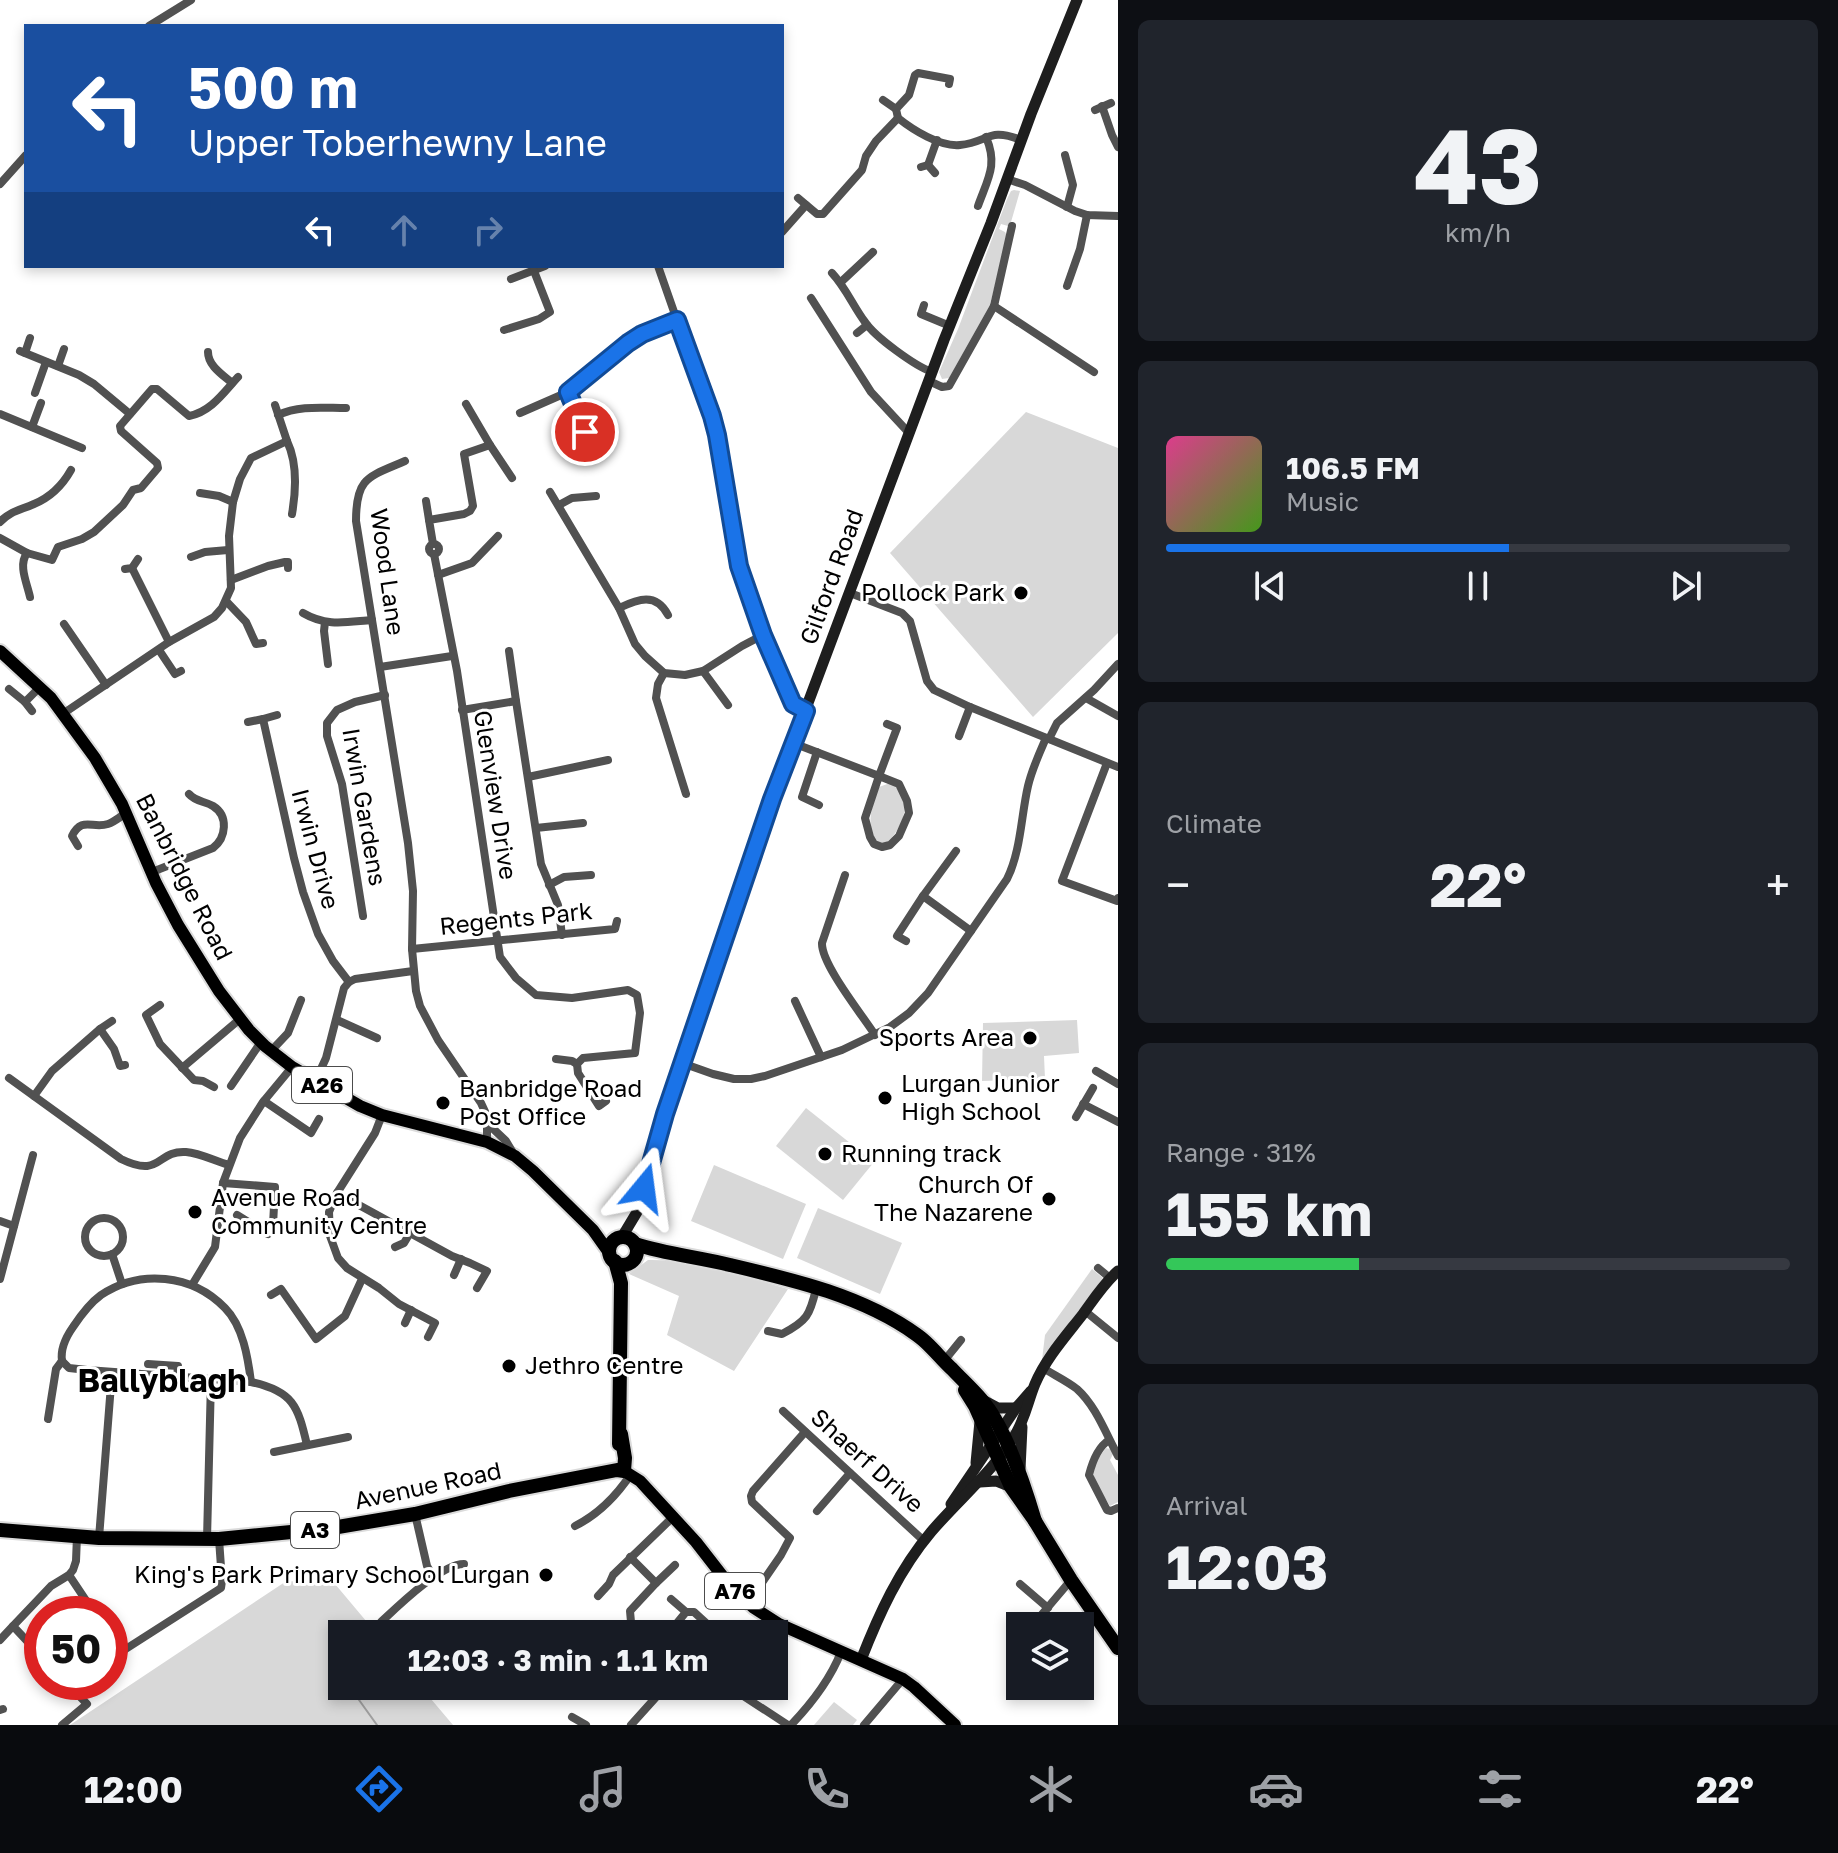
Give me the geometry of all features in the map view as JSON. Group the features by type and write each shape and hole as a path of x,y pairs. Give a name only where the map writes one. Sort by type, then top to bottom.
{"highway":[{"path":"628,1474 621,1437 621,1283 624,1249 657,1251 729,1265 816,1289 849,1299 921,1337 982,1400 1034,1519"},
{"path":"948,1365 1019,1473 1034,1519"},
{"path":"967,1383 1000,1445 1011,1487 1118,1648"},
{"name":"Avenue Road","path":"0,1530 99,1538 213,1539 332,1528 415,1514 509,1491 628,1474"}],"main road":[{"name":"Gilford Road","path":"624,1249 682,1063 793,743 1077,0"},
{"name":"Banbridge Road","path":"0,651 64,713 95,758 126,813 178,925 240,1019 266,1046 315,1082 360,1106 382,1115 487,1142 515,1156 597,1234 624,1249"},
{"path":"935,1527 980,1482 1043,1368 1114,1274"},
{"path":"950,1506 1000,1445 1016,1408 1032,1392"},
{"path":"1019,1473 1023,1422 1032,1392"},
{"path":"982,1400 998,1408 1016,1408"},
{"path":"975,1468 980,1417"},
{"path":"861,1660 895,1584 924,1541 975,1468 1023,1422"},
{"path":"621,1437 635,1465 628,1474"},
{"name":"A76","path":"628,1474 673,1517 748,1603 779,1624 903,1679 954,1724"},
{"path":"980,1482 996,1481 1011,1487"}],"street":[{"path":"152,24 191,0"},
{"path":"798,198 817,214 823,214 862,170 866,156 909,95 915,75 950,79 949,84"},
{"path":"883,100 909,127 953,145 964,145 996,134 1021,140"},
{"path":"1103,106 1118,147"},
{"path":"978,206 993,166 986,137"},
{"path":"935,173 925,166 937,140"},
{"path":"0,184 24,157"},
{"path":"1056,166 1066,158 1073,185 1067,207"},
{"path":"1007,179 1087,215 1118,216"},
{"path":"784,230 806,205"},
{"path":"1081,281 1069,282 1087,215"},
{"path":"832,273 841,282 867,325 942,387 949,386 994,306 1008,228"},
{"path":"841,282 873,252"},
{"path":"511,279 541,268"},
{"path":"659,268 712,416 739,566 763,635 793,704 806,711"},
{"path":"504,330 539,319 550,312 534,271"},
{"path":"811,298 871,392 909,433"},
{"path":"924,305 921,314 950,326"},
{"path":"994,306 1094,372"},
{"path":"520,413 568,392 628,343 677,320"},
{"path":"857,333 867,325"},
{"path":"30,338 22,352 79,375 130,414"},
{"path":"58,366 64,349"},
{"path":"0,538 27,553 55,562 58,547 94,532 158,468 157,463 121,431 120,426 152,389 157,389 189,419 208,408 235,380 213,366 206,356"},
{"path":"35,393 46,362"},
{"path":"568,392 585,432"},
{"path":"32,427 41,403"},
{"path":"472,408 490,445 512,478"},
{"path":"290,509 293,454 276,410 341,410"},
{"path":"0,414 82,448"},
{"path":"64,713 169,642 214,617 231,588 228,550 233,502 240,479 251,458 287,441"},
{"path":"429,520 470,511 473,506 464,454 490,445"},
{"name":"Wood Lane","path":"405,461 372,475 362,483 356,521 408,843 413,891 412,949 416,991 420,1006 438,1040 481,1103 487,1123"},
{"path":"0,522 14,510 49,496 63,484 66,473"},
{"path":"550,492 619,608 635,644 664,673 685,675 703,671 763,635"},
{"path":"200,493 233,502"},
{"path":"559,505 572,498 596,496"},
{"name":"Glenview Drive","path":"426,501 457,671 500,957 516,978 536,995 572,998 628,990 637,995 640,1013 635,1053 583,1058 577,1064"},
{"path":"484,535 491,544"},
{"path":"438,575 472,563 498,536"},
{"path":"191,557 200,550 228,550"},
{"path":"26,593 22,559 27,553"},
{"path":"138,559 128,568 169,642"},
{"path":"231,580 268,566 290,563"},
{"path":"850,593 902,613 910,621 927,681 934,690 1118,767"},
{"path":"619,608 639,600 652,600 659,603 668,615"},
{"path":"226,601 246,622 256,644 263,643"},
{"path":"303,613 325,622 372,620"},
{"path":"325,622 328,667"},
{"path":"64,624 66,636 106,685"},
{"path":"159,650 175,674 181,671"},
{"path":"512,655 541,864 558,905 562,935"},
{"path":"380,667 452,656"},
{"path":"682,1063 734,1079 765,1076 875,1035 890,1027 917,1004 928,993 1010,871 1028,787 1048,738 1057,723 1118,664"},
{"path":"703,671 728,705"},
{"path":"664,673 656,698 686,794"},
{"path":"25,702 40,687"},
{"path":"9,689 32,711"},
{"name":"Irwin Gardens","path":"363,916 342,784 327,736 327,723 337,710 385,695"},
{"path":"1086,698 1118,716"},
{"path":"462,710 516,701"},
{"path":"959,736 970,707"},
{"path":"248,722 277,715"},
{"name":"Irwin Drive","path":"263,719 303,892 318,934 349,982"},
{"path":"793,743 817,752 879,776 899,784 909,813 899,836 890,845 882,847 874,844 865,818 879,776 897,728 887,724"},
{"path":"817,752 799,799 819,805"},
{"path":"528,777 608,760"},
{"path":"1107,763 1062,881 1117,901 1118,898"},
{"path":"152,872 220,843 224,830 218,810 194,800 189,794"},
{"path":"78,846 72,836 81,826 89,823 109,824 126,813"},
{"path":"536,828 583,823"},
{"path":"906,941 897,936 956,851"},
{"path":"549,885 564,877 591,875"},
{"path":"847,881 821,949 875,1035"},
{"path":"923,896 971,931"},
{"name":"Regents Park","path":"412,949 615,929 617,921"},
{"path":"315,1082 326,1058 344,988 349,982 413,971"},
{"path":"231,1086 266,1046 288,1033 301,1000"},
{"path":"795,1001 821,1057"},
{"path":"160,1005 146,1015 160,1044 194,1080 214,1087"},
{"path":"182,1068 240,1019"},
{"path":"337,1020 377,1038"},
{"path":"34,1096 52,1071 112,1021"},
{"path":"100,1029 114,1049 119,1067"},
{"path":"556,1059 577,1064 578,1073 599,1106 606,1101"},
{"path":"192,1285 215,1247 223,1183 240,1138 264,1101 292,1067"},
{"path":"1096,1071 1118,1084"},
{"path":"9,1078 133,1165 148,1168 172,1153 186,1152 229,1165"},
{"path":"1076,1117 1093,1088"},
{"path":"264,1101 311,1133 319,1119"},
{"path":"1083,1104 1118,1122"},
{"path":"382,1115 375,1133 337,1193 329,1212 330,1236 338,1258 347,1268 399,1304 435,1323 428,1337"},
{"path":"487,1123 487,1142"},
{"path":"487,1123 506,1141 515,1156"},
{"path":"0,1279 33,1155"},
{"path":"223,1183 275,1187 273,1225 268,1234 237,1215"},
{"path":"337,1193 452,1256 487,1271 477,1288"},
{"path":"107,1218 122,1229 121,1246 112,1254 99,1256 86,1242 87,1229 96,1220 107,1218"},
{"path":"0,1221 14,1226"},
{"path":"395,1247 404,1243 410,1233"},
{"path":"112,1254 122,1284"},
{"path":"454,1275 461,1259"},
{"path":"1098,1268 1114,1274"},
{"path":"251,1382 247,1354 239,1330 227,1309 192,1285 163,1278 122,1284 100,1296 66,1336 61,1352 62,1361 69,1368 251,1382 268,1386 280,1391 298,1409 307,1445"},
{"path":"271,1295 281,1289 316,1339 345,1316 362,1279"},
{"path":"768,1331 782,1334 804,1322 816,1289"},
{"path":"405,1323 411,1310"},
{"path":"1085,1311 1118,1338"},
{"path":"948,1365 961,1340"},
{"path":"48,1419 56,1369 62,1361"},
{"path":"155,1376 152,1364 178,1366 177,1377"},
{"path":"1043,1368 1074,1386 1084,1396 1118,1456"},
{"path":"99,1538 112,1372"},
{"path":"128,1648 221,1588 213,1539 211,1380"},
{"name":"Shaerf Drive","path":"783,1411 924,1541"},
{"path":"748,1603 790,1538 752,1502 751,1496 805,1432"},
{"path":"286,1461 279,1451 343,1438 340,1450"},
{"path":"1109,1440 1092,1463 1089,1475 1107,1510 1118,1508"},
{"path":"817,1511 850,1473"},
{"path":"575,1526 586,1521 608,1502 628,1474"},
{"path":"415,1514 427,1566 433,1576"},
{"path":"598,1596 630,1557 673,1517"},
{"path":"0,1640 51,1586 69,1575 76,1561 77,1536"},
{"path":"630,1557 656,1583"},
{"path":"383,1620 433,1576 456,1564 464,1564"},
{"path":"631,1620 630,1611 675,1565"},
{"path":"69,1575 83,1596"},
{"path":"1044,1612 1071,1580"},
{"path":"1020,1584 1048,1608"},
{"path":"671,1599 686,1612 694,1612 703,1620"},
{"path":"679,1620 686,1612"},
{"path":"13,1626 24,1638"},
{"path":"750,1700 790,1725 817,1695 833,1672 841,1652"},
{"path":"864,1725 903,1679"},
{"path":"62,1725 87,1704 83,1700"},
{"path":"631,1725 653,1700"},
{"path":"572,1717 586,1725"}],"shaded area":[{"path":"1014,190 1020,191 1011,222 1008,226 1001,224 999,229 1007,236 990,305 949,378 942,379 939,372 1007,199"},
{"name":"Pollock Park","path":"1026,412 1118,448 1118,633 1033,717 890,553"},
{"path":"890,783 902,796 904,813 902,822 885,844 877,842 873,835 871,815 879,787"},
{"name":"Sports Area","path":"1077,1020 1079,1053 1044,1056 1045,1079 982,1081 983,1023"},
{"name":"Running track","path":"806,1108 874,1162 843,1200 776,1146"},
{"path":"714,1165 806,1204 783,1259 691,1221"},
{"path":"818,1208 902,1243 880,1294 797,1258"},
{"path":"648,1260 701,1265 788,1289 734,1371 667,1335 679,1296 629,1274"},
{"path":"1092,1269 1103,1278 1042,1360 1045,1335"},
{"path":"1106,1448 1113,1454 1110,1460 1118,1475 1118,1502 1110,1506 1094,1478 1095,1465"},
{"path":"330,1578 365,1620 328,1620 328,1700 432,1700 453,1725 70,1725 108,1700 128,1700 128,1686 285,1582"},
{"path":"834,1702 857,1720 853,1725 814,1725"}],"waterway":[{"path":"359,1700 377,1725"}],"place":[{"name":"Pollock Park","path":"1021,593"},
{"name":"Sports Area","path":"1030,1038"},
{"name":"Lurgan Junior High School","path":"885,1098"},
{"name":"Banbridge Road Post Office","path":"443,1103"},
{"name":"Running track","path":"825,1154"},
{"name":"Church Of The Nazarene","path":"1049,1199"},
{"name":"Avenue Road Community Centre","path":"195,1212"},
{"name":"Jethro Centre","path":"509,1366"},
{"name":"King's Park Primary School Lurgan","path":"546,1575"}],"district":[{"name":"Ballyblagh","path":"162,1381"}],"route":[{"path":"585,432 568,392 628,343 677,320 717,435 739,566 763,635 793,704 806,711 772,799 665,1114 644,1188"}]}
